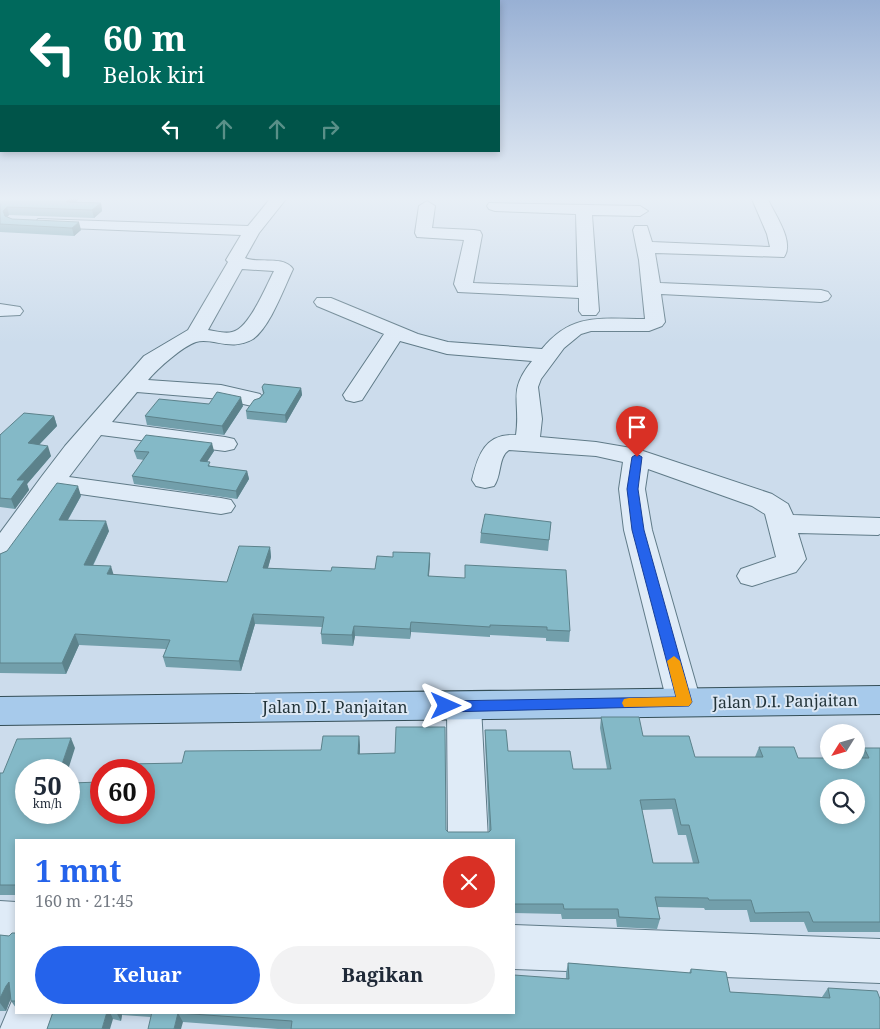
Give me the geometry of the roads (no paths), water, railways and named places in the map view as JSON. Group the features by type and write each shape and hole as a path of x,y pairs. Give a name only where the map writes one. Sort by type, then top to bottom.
{"main road":[{"name":"Jalan D.I. Panjaitan","path":"0,711 880,700"}],"street":[{"path":"0,553 50,482 152,361 195,335 237,262 235,258 242,247"},
{"path":"471,247 463,284 465,288 588,292"},
{"path":"586,247 589,325"},
{"path":"527,443 530,419 527,387 530,378 546,356 569,334 589,325 653,323 656,320 645,247"},
{"path":"744,247 778,253 780,247"},
{"path":"195,335 233,339 246,334 257,322 284,270 276,266 237,262"},
{"path":"650,288 821,296"},
{"path":"324,302 396,332 447,348 546,356"},
{"path":"354,395 396,332"},
{"path":"131,385 220,392 252,398"},
{"path":"96,427 225,444"},
{"path":"486,480 492,452 497,445 508,442 527,443 596,449 637,457 770,503 778,510 791,559 786,565 752,576"},
{"path":"637,457 632,489 638,530 684,702"},
{"path":"50,482 221,506"},
{"path":"782,524 878,526"},
{"path":"464,706 468,839"},
{"path":"0,922 15,922"},
{"path":"515,947 880,961"},
{"path":"23,1029 29,1014"}]}
